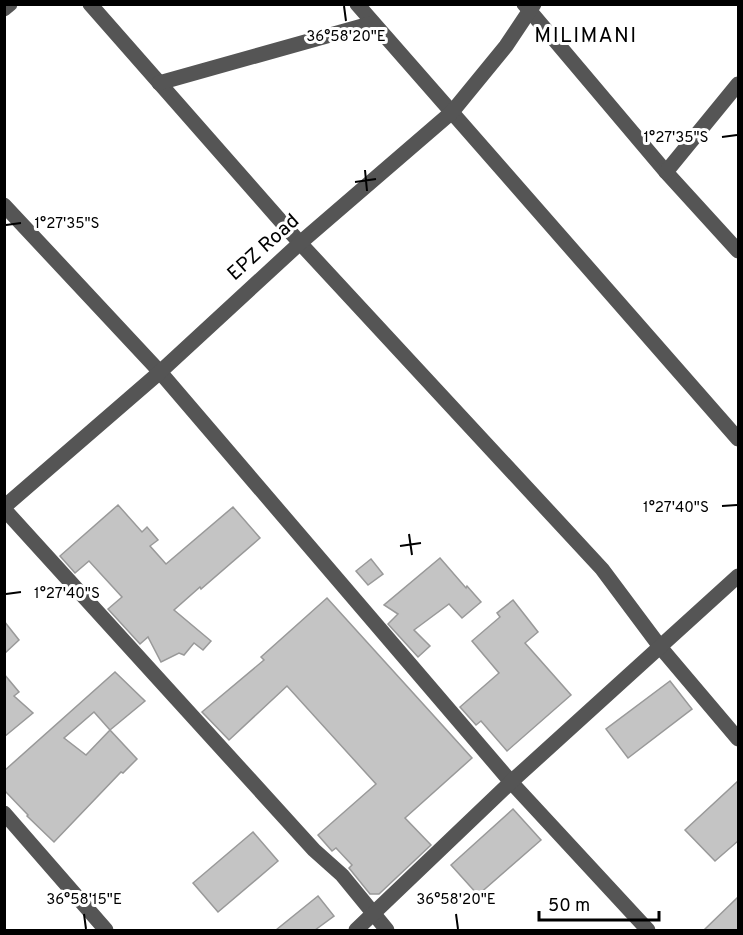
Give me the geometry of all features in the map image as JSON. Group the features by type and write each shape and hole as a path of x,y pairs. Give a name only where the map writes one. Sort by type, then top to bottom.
{"street":[{"path":"4,9 10,4"},
{"path":"90,4 300,243 602,569 662,648 738,739"},
{"path":"357,4 738,439"},
{"path":"529,7 666,172 738,251"},
{"name":"EPZ Road","path":"4,508 160,372 300,243 452,112 506,46 529,7"},
{"path":"159,83 374,23"},
{"path":"666,172 738,84"},
{"path":"4,205 160,372 511,782 648,930"},
{"path":"4,508 306,841 342,875 372,915 387,930"},
{"path":"356,930 511,782 662,648 738,576"},
{"path":"4,813 106,930"}],"building":[{"path":"118,505 142,532 147,527 158,540 150,546 166,564 233,507 260,538 174,610 211,641 203,650 194,643 184,655 179,653 161,662 148,637 140,644 108,609 122,597 89,561 75,573 60,556"},
{"path":"440,558 481,602 462,618 449,604 414,630 430,646 418,657 388,624 398,614 384,605"},
{"path":"371,559 383,574 368,585 356,571"},
{"path":"327,598 472,758 405,818 431,845 379,894 370,894 349,868 352,865 336,848 332,851 318,835 376,784 287,686 229,740 202,712 264,660 261,657"},
{"path":"513,600 538,632 525,643 571,695 507,751 481,721 476,725 460,707 499,673 472,641 500,617 497,613"},
{"path":"4,621 19,640 4,654"},
{"path":"115,672 145,701 110,730 137,759 123,773 121,772 54,842 4,790 4,771","holes":["94,712 110,730 86,755 64,738"]},
{"path":"4,674 19,692 14,696 33,713 4,737"},
{"path":"670,681 692,709 628,758 606,729"},
{"path":"738,781 738,841 715,861 685,830"},
{"path":"513,809 541,840 478,895 451,865"},
{"path":"253,832 278,861 218,912 193,883"},
{"path":"318,896 334,916 315,930 276,930"},
{"path":"738,897 738,930 704,930"}],"district":[{"name":"MILIMANI","path":"586,36"}]}
